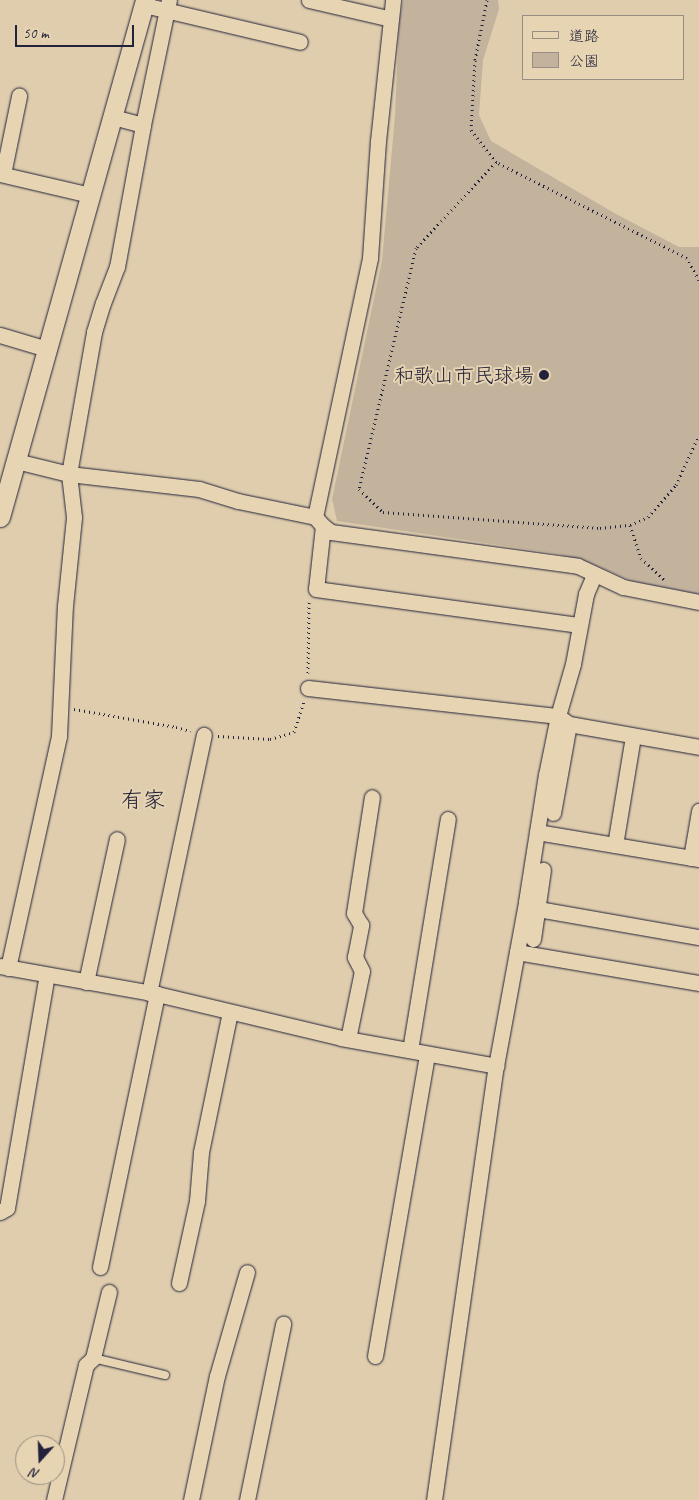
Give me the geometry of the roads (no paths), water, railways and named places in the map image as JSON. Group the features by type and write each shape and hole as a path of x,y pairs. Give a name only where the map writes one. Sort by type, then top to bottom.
{"street":[{"path":"309,0 391,19"},
{"path":"393,0 378,142 370,258 319,522 316,589 580,625"},
{"path":"0,517 145,2 168,5 300,42"},
{"path":"168,5 143,125 117,267 94,332 69,474 74,517 66,606 59,736 50,784 4,967 153,993 348,1039 496,1066"},
{"path":"19,96 1,174 90,195"},
{"path":"113,117 143,125"},
{"path":"0,335 47,349"},
{"path":"16,461 69,474 198,489 319,522 331,532 578,566 623,587 699,602"},
{"path":"553,813 572,664 586,594 594,575"},
{"path":"308,688 564,720 633,736 699,747"},
{"path":"434,1500 496,1066 537,832 564,720"},
{"path":"100,1267 204,735"},
{"path":"615,845 633,736"},
{"path":"348,1039 362,970 355,957 361,925 354,913 372,798"},
{"path":"537,832 695,859 699,811"},
{"path":"410,1050 448,819"},
{"path":"86,982 117,839"},
{"path":"533,940 543,870"},
{"path":"538,909 699,937"},
{"path":"517,952 699,983"},
{"path":"0,1212 7,1208 47,975"},
{"path":"179,1283 197,1201 201,1152 230,1012"},
{"path":"375,1356 427,1054"},
{"path":"190,1500 217,1376 247,1272"},
{"path":"54,1500 86,1365 93,1358 109,1292"},
{"path":"247,1500 283,1324"}],"lane":[{"path":"93,1358 165,1375"}],"place":[{"name":"和歌山市民球場","path":"544,375"}],"district":[{"name":"有家","path":"143,801"}]}
